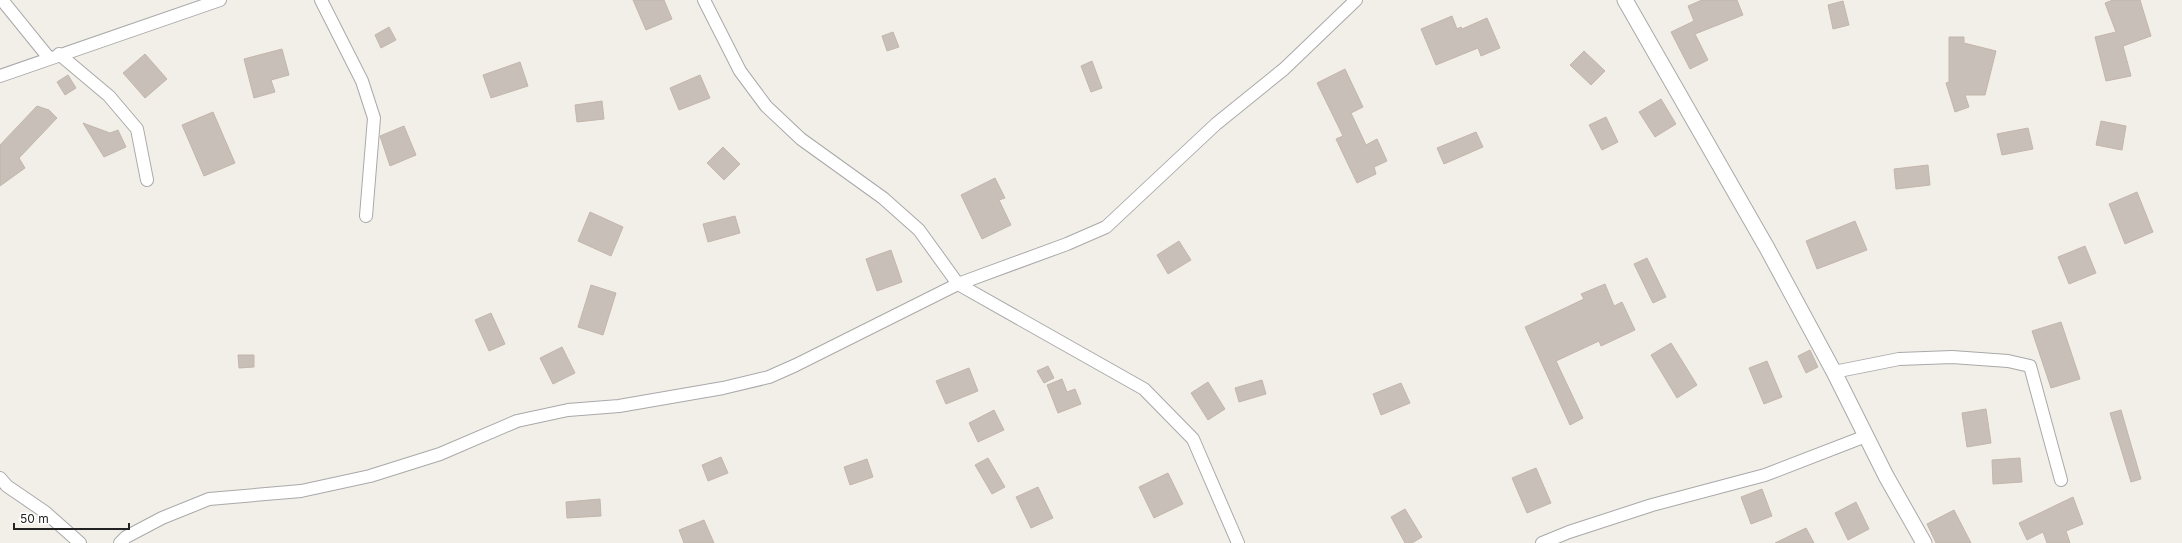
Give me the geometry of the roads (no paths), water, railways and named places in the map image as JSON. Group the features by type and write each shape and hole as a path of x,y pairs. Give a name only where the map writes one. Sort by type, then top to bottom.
{"street":[{"path":"2,0 54,56 109,96 137,129 147,180"},
{"path":"0,76 54,56 220,0"},
{"path":"321,0 362,81 374,118 366,216"},
{"path":"704,0 740,71 766,106 801,139 883,198 919,230 958,284 1144,389 1193,439 1238,543"},
{"path":"120,543 126,537 162,518 209,499 301,491 354,479 440,454 517,421 568,410 619,406 723,388 769,377 867,331 958,284 1066,244 1106,227 1216,124 1284,69 1356,0"},
{"path":"1625,0 1767,248 1834,372 1886,476 1924,543"},
{"path":"1834,372 1899,359 1952,357 2008,361 2030,366 2061,480"},
{"path":"1542,543 1569,532 1645,507 1765,475 1866,436"},
{"path":"0,478 7,486 45,512 80,543"}]}
